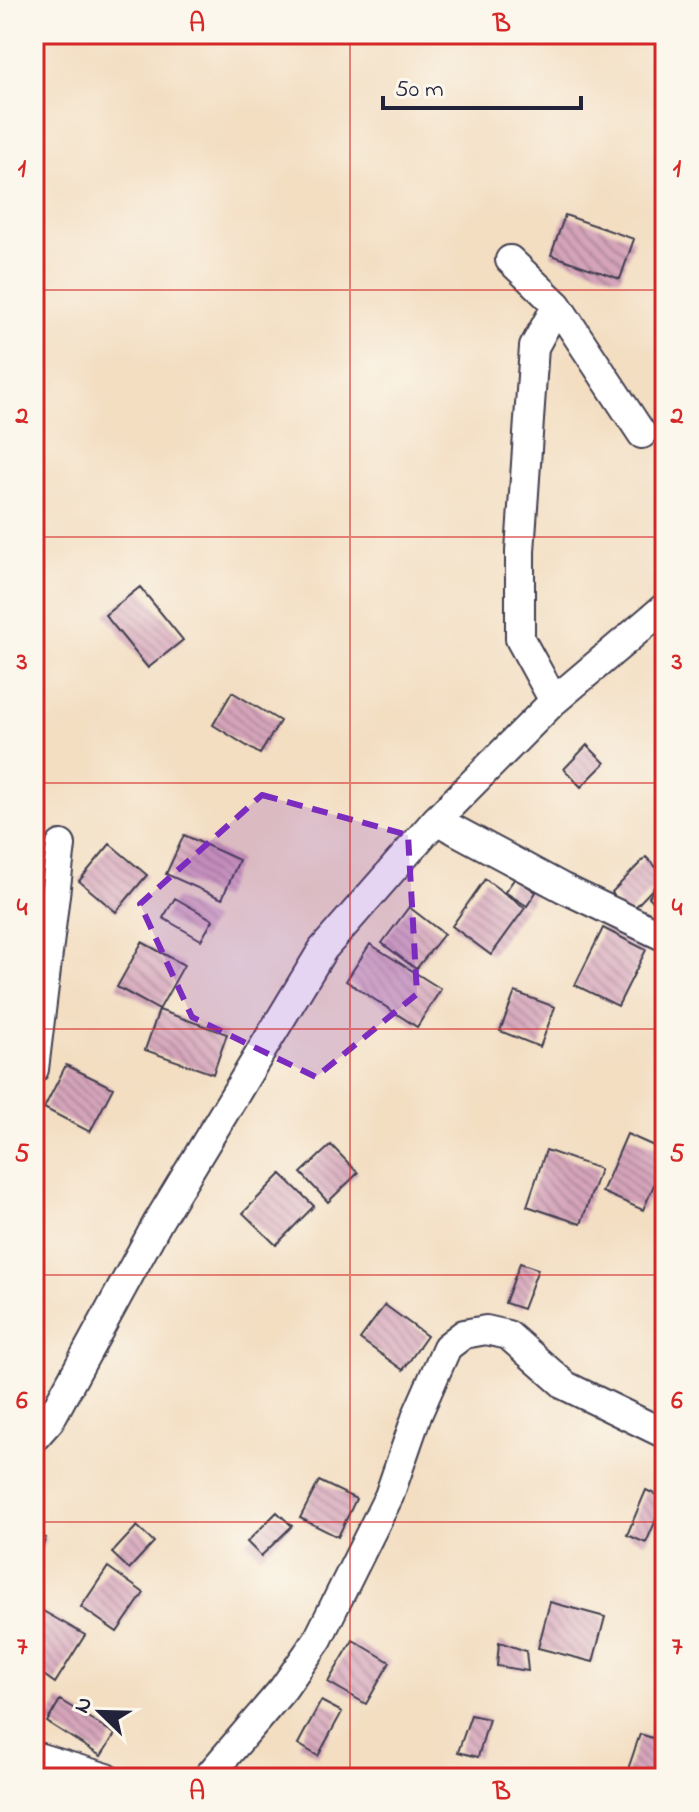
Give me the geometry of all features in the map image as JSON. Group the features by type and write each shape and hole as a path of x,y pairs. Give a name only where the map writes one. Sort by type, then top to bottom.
{"street":[{"path":"510,260 557,305 642,434"},
{"path":"554,701 520,639 520,551 534,347 557,305"},
{"path":"34,1438 50,1420 158,1222 323,949 436,820 554,701 665,607"},
{"path":"436,820 563,888 665,937"},
{"path":"34,1069 61,845"},
{"path":"207,1778 283,1689 318,1639 389,1496 417,1415 447,1347 464,1334 486,1330 508,1335 566,1386 665,1434"},
{"path":"34,1756 107,1778"}],"highlighted area":[{"path":"262,795 408,835 417,994 316,1077 192,1017 140,904"}],"building":[{"path":"565,215 634,239 620,279 551,255"},
{"path":"140,587 183,640 148,668 105,615"},
{"path":"232,692 280,721 260,754 213,725"},
{"path":"587,745 605,763 581,787 564,769"},
{"path":"184,835 239,860 222,899 166,874"},
{"path":"110,844 147,875 116,912 79,881"},
{"path":"646,857 665,876 665,914 649,897 662,879 625,918 612,892"},
{"path":"515,878 536,892 527,906 505,892"},
{"path":"485,879 525,908 491,955 452,926"},
{"path":"175,898 213,920 201,940 163,918"},
{"path":"409,907 444,934 416,969 382,943"},
{"path":"603,928 646,950 618,1006 575,985"},
{"path":"142,942 184,965 159,1010 117,987"},
{"path":"370,944 441,989 417,1027 346,981"},
{"path":"515,992 555,1007 540,1047 500,1031"},
{"path":"159,1010 227,1034 213,1074 145,1050"},
{"path":"66,1065 113,1088 90,1132 44,1108"},
{"path":"627,1134 665,1151 665,1160 643,1210 602,1192"},
{"path":"331,1145 358,1173 328,1202 301,1173"},
{"path":"546,1150 600,1169 581,1224 527,1206"},
{"path":"281,1174 314,1206 276,1245 243,1213"},
{"path":"520,1263 538,1269 523,1309 505,1303"},
{"path":"385,1305 427,1336 403,1370 360,1339"},
{"path":"319,1481 356,1499 338,1537 300,1518"},
{"path":"646,1490 665,1499 646,1543 627,1535"},
{"path":"277,1512 292,1526 261,1556 247,1542"},
{"path":"137,1526 154,1542 129,1569 112,1553"},
{"path":"34,1532 46,1538 34,1566"},
{"path":"108,1567 144,1593 117,1632 81,1607"},
{"path":"550,1602 605,1617 593,1662 538,1648"},
{"path":"36,1607 85,1635 55,1683 34,1668"},
{"path":"353,1640 390,1662 366,1704 328,1682"},
{"path":"499,1642 526,1651 528,1671 497,1666"},
{"path":"60,1700 115,1734 101,1756 47,1722"},
{"path":"321,1701 342,1712 318,1756 298,1744"},
{"path":"471,1715 489,1719 478,1757 458,1752"},
{"path":"640,1734 665,1742 665,1778 625,1778"}]}
